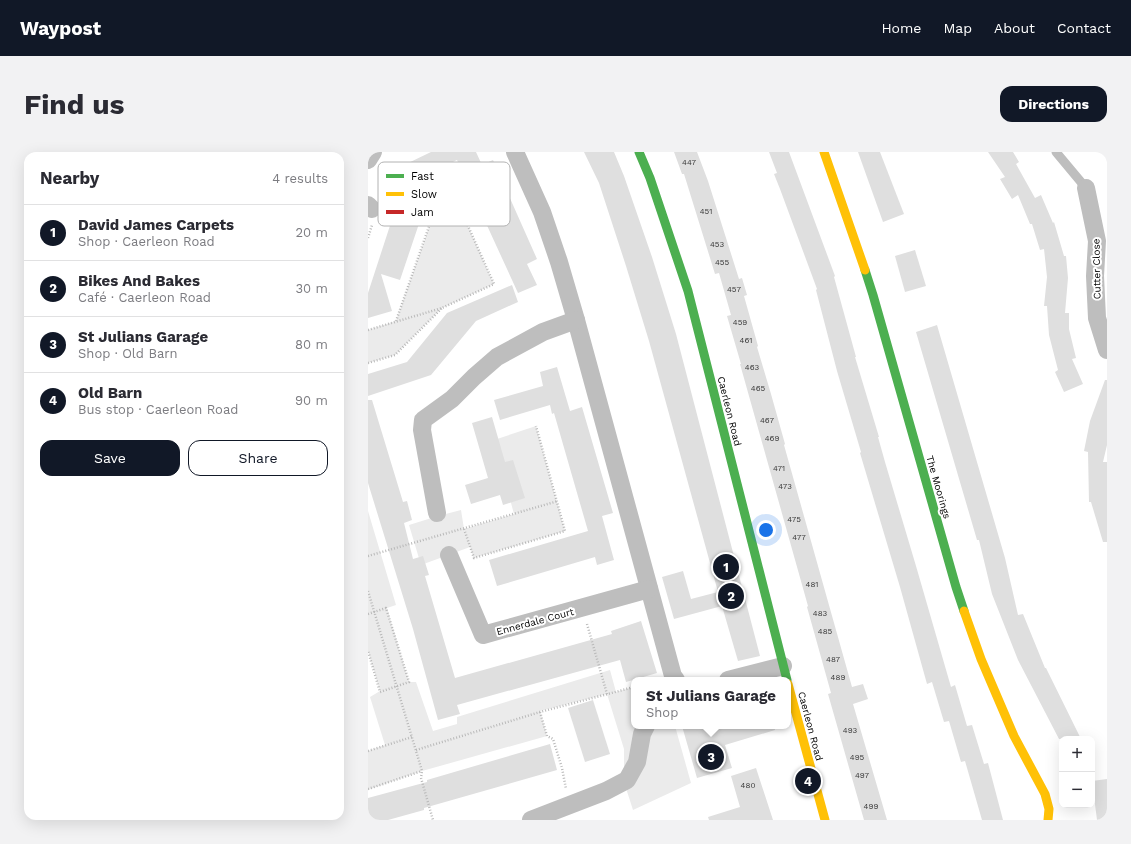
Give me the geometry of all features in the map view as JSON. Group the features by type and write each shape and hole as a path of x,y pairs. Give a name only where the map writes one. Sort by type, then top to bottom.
{"street":[{"path":"368,160 373,152"},
{"path":"515,152 542,212 576,320 648,589 674,677"},
{"name":"Caerleon Road","path":"639,152 650,178 688,291 785,673"},
{"name":"The Moorings","path":"824,152 873,294 956,587 981,659 1014,736 1045,794 1049,809 1048,820"},
{"name":"Cutter Close","path":"1086,188 1097,241 1095,276 1097,318 1107,350"},
{"path":"437,513 422,430 423,420 452,399 497,357 543,332 576,320"},
{"name":"Ennerdale Court","path":"449,555 483,635 648,589"},
{"path":"752,677 785,673"},
{"name":"Caerleon Road","path":"791,695 825,820"},
{"path":"531,820 606,791 627,780 638,762 642,734 644,729"}],"lane":[{"path":"1056,152 1086,188"}],"path":[{"path":"396,321 429,226"},
{"path":"368,330 442,308 494,284 468,226"},
{"path":"368,363 396,355 442,308"},
{"path":"464,529 474,558 565,531 558,501 536,426"},
{"path":"368,556 558,501"},
{"path":"437,513 443,535"},
{"path":"368,591 422,771 422,778 433,820"},
{"path":"368,614 386,608 409,682 380,692 368,651"},
{"path":"577,610 585,616 607,694"},
{"path":"416,750 540,712 631,688"},
{"path":"540,712 547,736 553,739 562,768 568,805"},
{"path":"368,751 412,737"},
{"path":"368,789 422,771"}],"shaded area":[{"path":"429,226 468,226 494,284 442,308 395,355 368,363 368,330 396,321"},
{"path":"536,426 565,531 474,558 470,547 421,565 409,525 461,510 464,529 514,514 494,440"},
{"path":"368,511 396,605 387,608 409,682 416,682 433,731 457,724 457,717 610,670 616,692 631,688 631,729 676,729 691,783 633,810 624,782 624,749 607,694 540,711 547,736 422,771 368,790 368,751 385,745 370,697 380,691 368,651"}],"building":[{"path":"431,152 476,152 481,162 458,162 457,160 453,162 410,162"},
{"path":"584,152 614,152 624,176 652,257 676,334 760,656 738,661 722,606 674,619 662,577 683,571 691,599 718,592 649,341 599,183"},
{"path":"674,152 697,152 708,181 739,279 742,278 747,295 744,296 758,346 757,347 852,687 863,684 868,699 853,704 887,820 864,820 828,694 831,693 807,607 808,606 727,316 731,315 719,273 715,274 684,174 682,174"},
{"path":"769,152 789,152 835,276 834,277 855,357 951,687 955,685 967,726 972,725 984,764 988,763 1003,820 982,820 965,761 961,762 949,721 944,722 932,682 927,684 837,371 816,290 817,289 774,174 777,173"},
{"path":"858,152 880,152 904,214 883,222"},
{"path":"988,152 1013,152 1019,162 1016,164 1035,198 1041,195 1053,223 1054,222 1064,256 1066,256 1068,278 1065,313 1069,313 1069,329 1076,358 1072,359 1083,384 1064,392 1055,372 1058,370 1049,335 1047,306 1044,306 1047,277 1044,249 1040,250 1032,224 1030,224 1018,195 1012,199 1000,179 1005,177"},
{"path":"510,198 537,259 527,264 537,285 518,293 487,226 510,226"},
{"path":"390,226 418,226 400,280 381,274 392,311 368,318 368,293"},
{"path":"915,250 926,286 905,292 895,256"},
{"path":"512,285 518,302 476,321 431,375 368,396 368,374 407,362 447,313"},
{"path":"937,325 1005,558 1018,615 1023,614 1045,668 1080,736 1059,736 1059,739 1018,660 992,594 979,540 977,540 916,332"},
{"path":"557,367 570,411 582,407 613,513 602,516 614,560 597,565 595,557 497,586 489,560 588,531 554,413 552,414 550,405 500,420 494,400 543,386 540,372"},
{"path":"1105,380 1107,380 1107,445 1103,462 1107,462 1107,542 1103,542 1091,502 1089,502 1088,452 1084,451 1090,421"},
{"path":"368,400 372,400 403,502 407,501 412,520 404,523 413,559 423,556 429,575 425,576 455,678 612,634 611,631 641,621 657,673 643,677 631,677 631,681 626,682 620,660 457,705 460,714 438,720 413,629 368,483"},
{"path":"492,417 505,462 513,460 525,498 503,505 500,495 471,504 465,485 488,478 472,423"},
{"path":"593,700 610,754 585,762 568,708"},
{"path":"683,729 775,729 725,745 732,768 697,778"},
{"path":"550,744 557,770 424,808 424,810 388,820 368,820 368,798 427,782 427,780"},
{"path":"756,768 773,820 709,820 708,817 740,807 731,776"},
{"path":"1107,779 1107,820 1097,820 1095,804 1095,781"}],"traffic: fast":[{"path":"639,152 650,178 688,291 786,677"},
{"path":"865,270 964,611"}],"traffic: slow":[{"path":"824,152 865,270"},
{"path":"964,611 981,659 1014,736 1045,794 1049,809 1048,820"},
{"path":"791,695 825,820"}],"place":[{"name":"David James Carpets","path":"726,567"},
{"name":"Bikes And Bakes","path":"731,596"},
{"name":"St Julians Garage","path":"711,757"},
{"name":"Old Barn","path":"808,781"}]}
